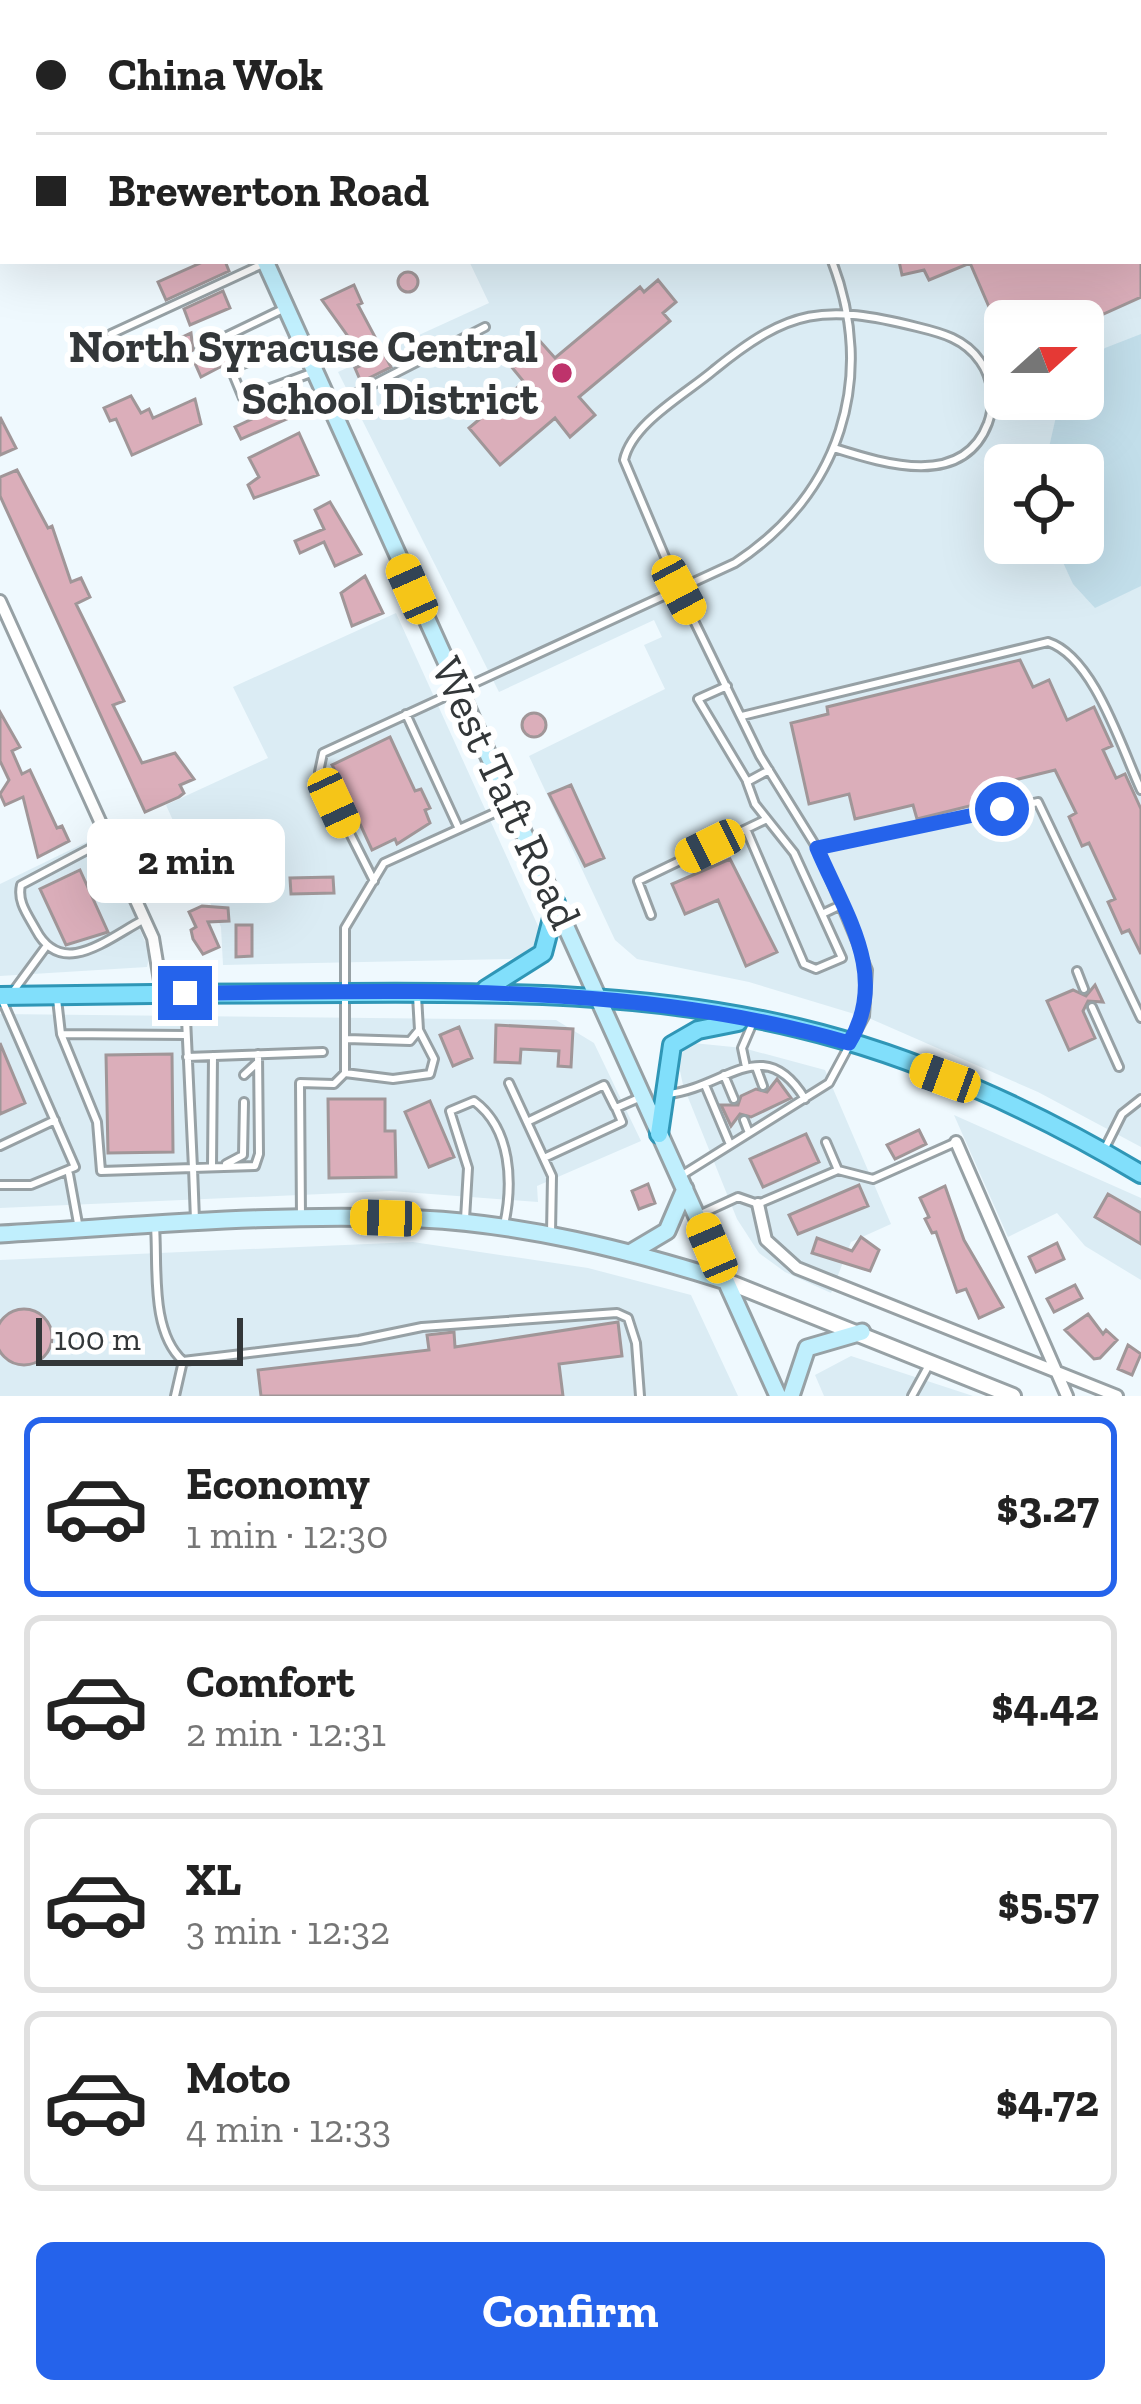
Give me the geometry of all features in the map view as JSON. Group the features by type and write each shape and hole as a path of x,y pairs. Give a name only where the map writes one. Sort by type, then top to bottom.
{"main road":[{"name":"West Taft Road","path":"266,264 778,1396"},
{"path":"479,992 544,953 556,903"},
{"path":"4,996 479,992 599,998 752,1019 849,1043 945,1078 1141,1174"},
{"path":"659,1134 668,1053 677,1040 752,1019"},
{"path":"630,1253 667,1231 682,1183"},
{"path":"0,1234 302,1219 465,1223 630,1253 726,1281"},
{"path":"791,1396 807,1348 862,1332"}],"street":[{"path":"0,601 145,919 161,966 162,994"},
{"path":"956,1142 1066,1396"},
{"path":"758,1204 766,1240 797,1268 1117,1396"},
{"path":"726,1281 1013,1396"}],"lane":[{"path":"111,334 261,264"},
{"path":"374,881 361,863 319,765 333,747 679,590 769,541 809,498 835,448 850,381 848,310 833,264"},
{"path":"200,350 286,308"},
{"path":"682,1183 730,1144 829,1083 865,1016 868,970 817,848 741,716 626,471 632,440 751,340 779,324 848,310 948,335 966,345 991,385 991,414 974,448 942,465 922,468 835,448"},
{"path":"330,406 485,327"},
{"path":"300,340 231,369 243,398 314,371"},
{"path":"741,716 1048,642 1065,648 1083,666 1141,790"},
{"path":"728,686 698,699 767,819 794,853 842,958 817,969 804,964 746,829"},
{"path":"406,714 459,829"},
{"path":"747,782 769,770"},
{"path":"817,848 1038,802 1141,1018"},
{"path":"302,1219 300,1084 334,1084 345,1073 345,928 384,862 511,806"},
{"path":"651,915 638,881 767,819"},
{"path":"109,838 21,885 18,897 45,948 73,956 145,919"},
{"path":"822,914 841,905"},
{"path":"0,1185 31,1185 69,1174 75,1167 4,996 45,948"},
{"path":"1077,971 1084,989"},
{"path":"345,1073 392,1079 430,1074 434,1059 419,1030 416,992"},
{"path":"185,993 196,1223"},
{"path":"56,995 61,1034 97,1122 101,1171 255,1166 260,1154 258,1058"},
{"path":"1093,1007 1119,1067"},
{"path":"752,1019 742,1048 763,1085"},
{"path":"346,1039 410,1041 419,1030"},
{"path":"61,1034 186,1035"},
{"path":"187,1057 258,1058 323,1052"},
{"path":"212,1167 213,1056"},
{"path":"244,1075 258,1058"},
{"path":"664,1094 705,1085 751,1066 785,1071 806,1099"},
{"path":"724,1075 734,1099"},
{"path":"509,1083 554,1191 551,1237"},
{"path":"527,1122 604,1085 616,1108 622,1122 544,1158"},
{"path":"705,1085 730,1144"},
{"path":"616,1108 643,1096"},
{"path":"1103,1152 1122,1114 1141,1099"},
{"path":"465,1223 468,1168 450,1112 474,1101 508,1160 512,1178 504,1228"},
{"path":"223,1166 243,1155 244,1102"},
{"path":"772,1107 776,1117"},
{"path":"0,1146 55,1120"},
{"path":"744,1120 749,1132"},
{"path":"826,1142 838,1170"},
{"path":"698,1215 738,1197 758,1204 838,1170 873,1179 956,1142"},
{"path":"69,1174 79,1230"},
{"path":"155,1226 163,1325 170,1350 183,1361 359,1340 422,1327 617,1312 628,1318 636,1343 640,1396"},
{"path":"175,1396 183,1361"},
{"path":"912,1396 931,1361"}],"shaded area":[{"path":"470,264 1141,264 1141,1147 1038,1092 871,1019 749,982 637,959 615,940 529,756 665,689 644,645 662,637 654,620 499,692 338,372 489,303"},
{"path":"1141,334 1141,586 1095,608 1073,584 1064,564 1104,564 1104,444 1050,444 1055,420 1104,420 1105,348"},
{"path":"396,613 539,928 536,942 526,955 510,959 223,965 221,927 166,805 268,758 233,687"},
{"path":"101,835 150,954 147,967 0,976 0,884"},
{"path":"0,1014 556,1020 594,1043 641,1141 537,1186 538,1202 391,1191 0,1208"},
{"path":"693,1043 743,1048 825,1070 891,1224 851,1242 831,1293 785,1272 759,1253 737,1219 683,1085 677,1057"},
{"path":"954,1115 1141,1198 1141,1280 1085,1246 1057,1213 1008,1237"},
{"path":"413,1242 588,1268 691,1295 738,1396 0,1396 0,1260"},
{"path":"851,1356 973,1396 824,1396 815,1375"}],"building":[{"path":"198,264 226,264 229,271 166,300 158,282"},
{"path":"900,264 968,264 929,280 924,270 902,275"},
{"path":"970,264 1141,264 1141,297 1104,314 1104,300 986,300"},
{"path":"408,272 418,282 408,292 398,282"},
{"name":"North Syracuse Central School District","path":"658,280 676,302 663,313 670,321 579,397 595,415 570,437 555,418 500,465 469,428 524,382 510,365 539,340 555,358 640,287 644,292"},
{"path":"354,285 362,303 358,305 391,367 361,382 355,368 362,365 352,342 322,300"},
{"path":"223,291 230,308 190,325 184,309"},
{"path":"191,333 193,350 170,361 163,346"},
{"path":"232,347 237,358 201,377 194,361"},
{"path":"286,392 296,415 241,439 235,427 254,418 251,411 258,407 256,403"},
{"path":"131,396 141,413 149,409 153,418 195,399 201,424 132,455 116,419 110,421 104,408"},
{"path":"0,417 16,448 0,455"},
{"path":"299,433 318,475 254,498 248,485 259,477 249,458"},
{"path":"17,470 48,528 52,526 71,582 81,578 90,597 76,604 124,701 113,705 142,763 175,753 194,779 180,785 184,793 179,797 145,812 0,496 0,477"},
{"path":"330,502 361,554 335,566 324,542 300,553 295,541 324,529 315,510"},
{"path":"365,576 383,613 352,626 341,593"},
{"path":"1020,660 1033,687 1049,680 1067,720 1094,707 1112,746 1103,750 1116,778 1125,774 1141,809 1141,954 1129,930 1122,933 1108,902 1115,899 1089,843 1082,846 1069,817 1076,813 1055,770 994,785 998,799 917,819 913,805 855,819 849,794 809,804 791,723 828,714 827,707"},
{"path":"0,712 20,747 12,751 22,774 30,770 57,828 62,826 69,841 38,857 23,797 5,805 0,794 9,780 0,761"},
{"path":"534,713 543,716 543,734 534,737 525,734 522,725 525,716"},
{"path":"390,737 415,791 421,789 430,808 425,810 430,823 397,844 395,839 372,850 344,789 337,792 330,777 337,774 332,765"},
{"path":"571,785 604,858 585,866 549,794"},
{"path":"730,859 777,952 746,966 718,900 685,914 672,884"},
{"path":"80,870 108,932 66,945 40,889"},
{"path":"333,877 334,893 291,894 290,878"},
{"path":"202,906 228,908 229,921 208,922 219,947 203,954 193,939 191,930 196,927 189,912"},
{"path":"236,925 252,925 252,956 236,957"},
{"path":"1095,985 1103,1002 1088,1001 1083,1011 1095,1038 1069,1050 1047,1001 1073,990 1086,996"},
{"path":"496,1025 573,1029 571,1067 558,1066 559,1051 521,1049 520,1063 495,1062"},
{"path":"459,1027 472,1058 453,1066 440,1035"},
{"path":"0,1043 25,1103 0,1114"},
{"path":"172,1054 173,1152 108,1153 106,1055"},
{"path":"777,1079 791,1098 751,1117 740,1114 731,1126 721,1105 738,1105 741,1096 756,1089 767,1092"},
{"path":"328,1099 385,1099 385,1131 395,1131 396,1177 329,1178"},
{"path":"430,1101 454,1157 429,1167 405,1112"},
{"path":"919,1130 926,1144 895,1159 887,1145"},
{"path":"806,1134 819,1162 763,1187 750,1159"},
{"path":"648,1184 655,1203 639,1209 632,1191"},
{"path":"859,1185 868,1206 798,1234 789,1215"},
{"path":"945,1186 964,1240 1003,1307 979,1318 966,1289 957,1292 936,1232 932,1233 925,1219 929,1217 920,1198"},
{"path":"1108,1194 1141,1213 1141,1244 1095,1217"},
{"path":"861,1237 879,1250 870,1271 812,1253 817,1238 852,1251"},
{"path":"1057,1243 1064,1259 1036,1272 1029,1257"},
{"path":"1075,1285 1082,1298 1054,1312 1047,1299"},
{"path":"13,1311 35,1311 50,1326 50,1348 35,1363 13,1363 -1,1350 -1,1324"},
{"path":"1088,1314 1103,1334 1106,1330 1117,1340 1100,1358 1094,1359 1065,1330"},
{"path":"618,1322 622,1356 559,1364 563,1396 261,1396 258,1370 429,1350 427,1335 454,1332 455,1347"},
{"path":"1128,1345 1141,1354 1132,1375 1118,1369"}],"place":[{"name":"North Syracuse Central School District","path":"562,373"}],"route":[{"path":"185,993 479,992 599,998 754,1020 849,1043 865,1016 868,970 817,848 1002,809"}]}
